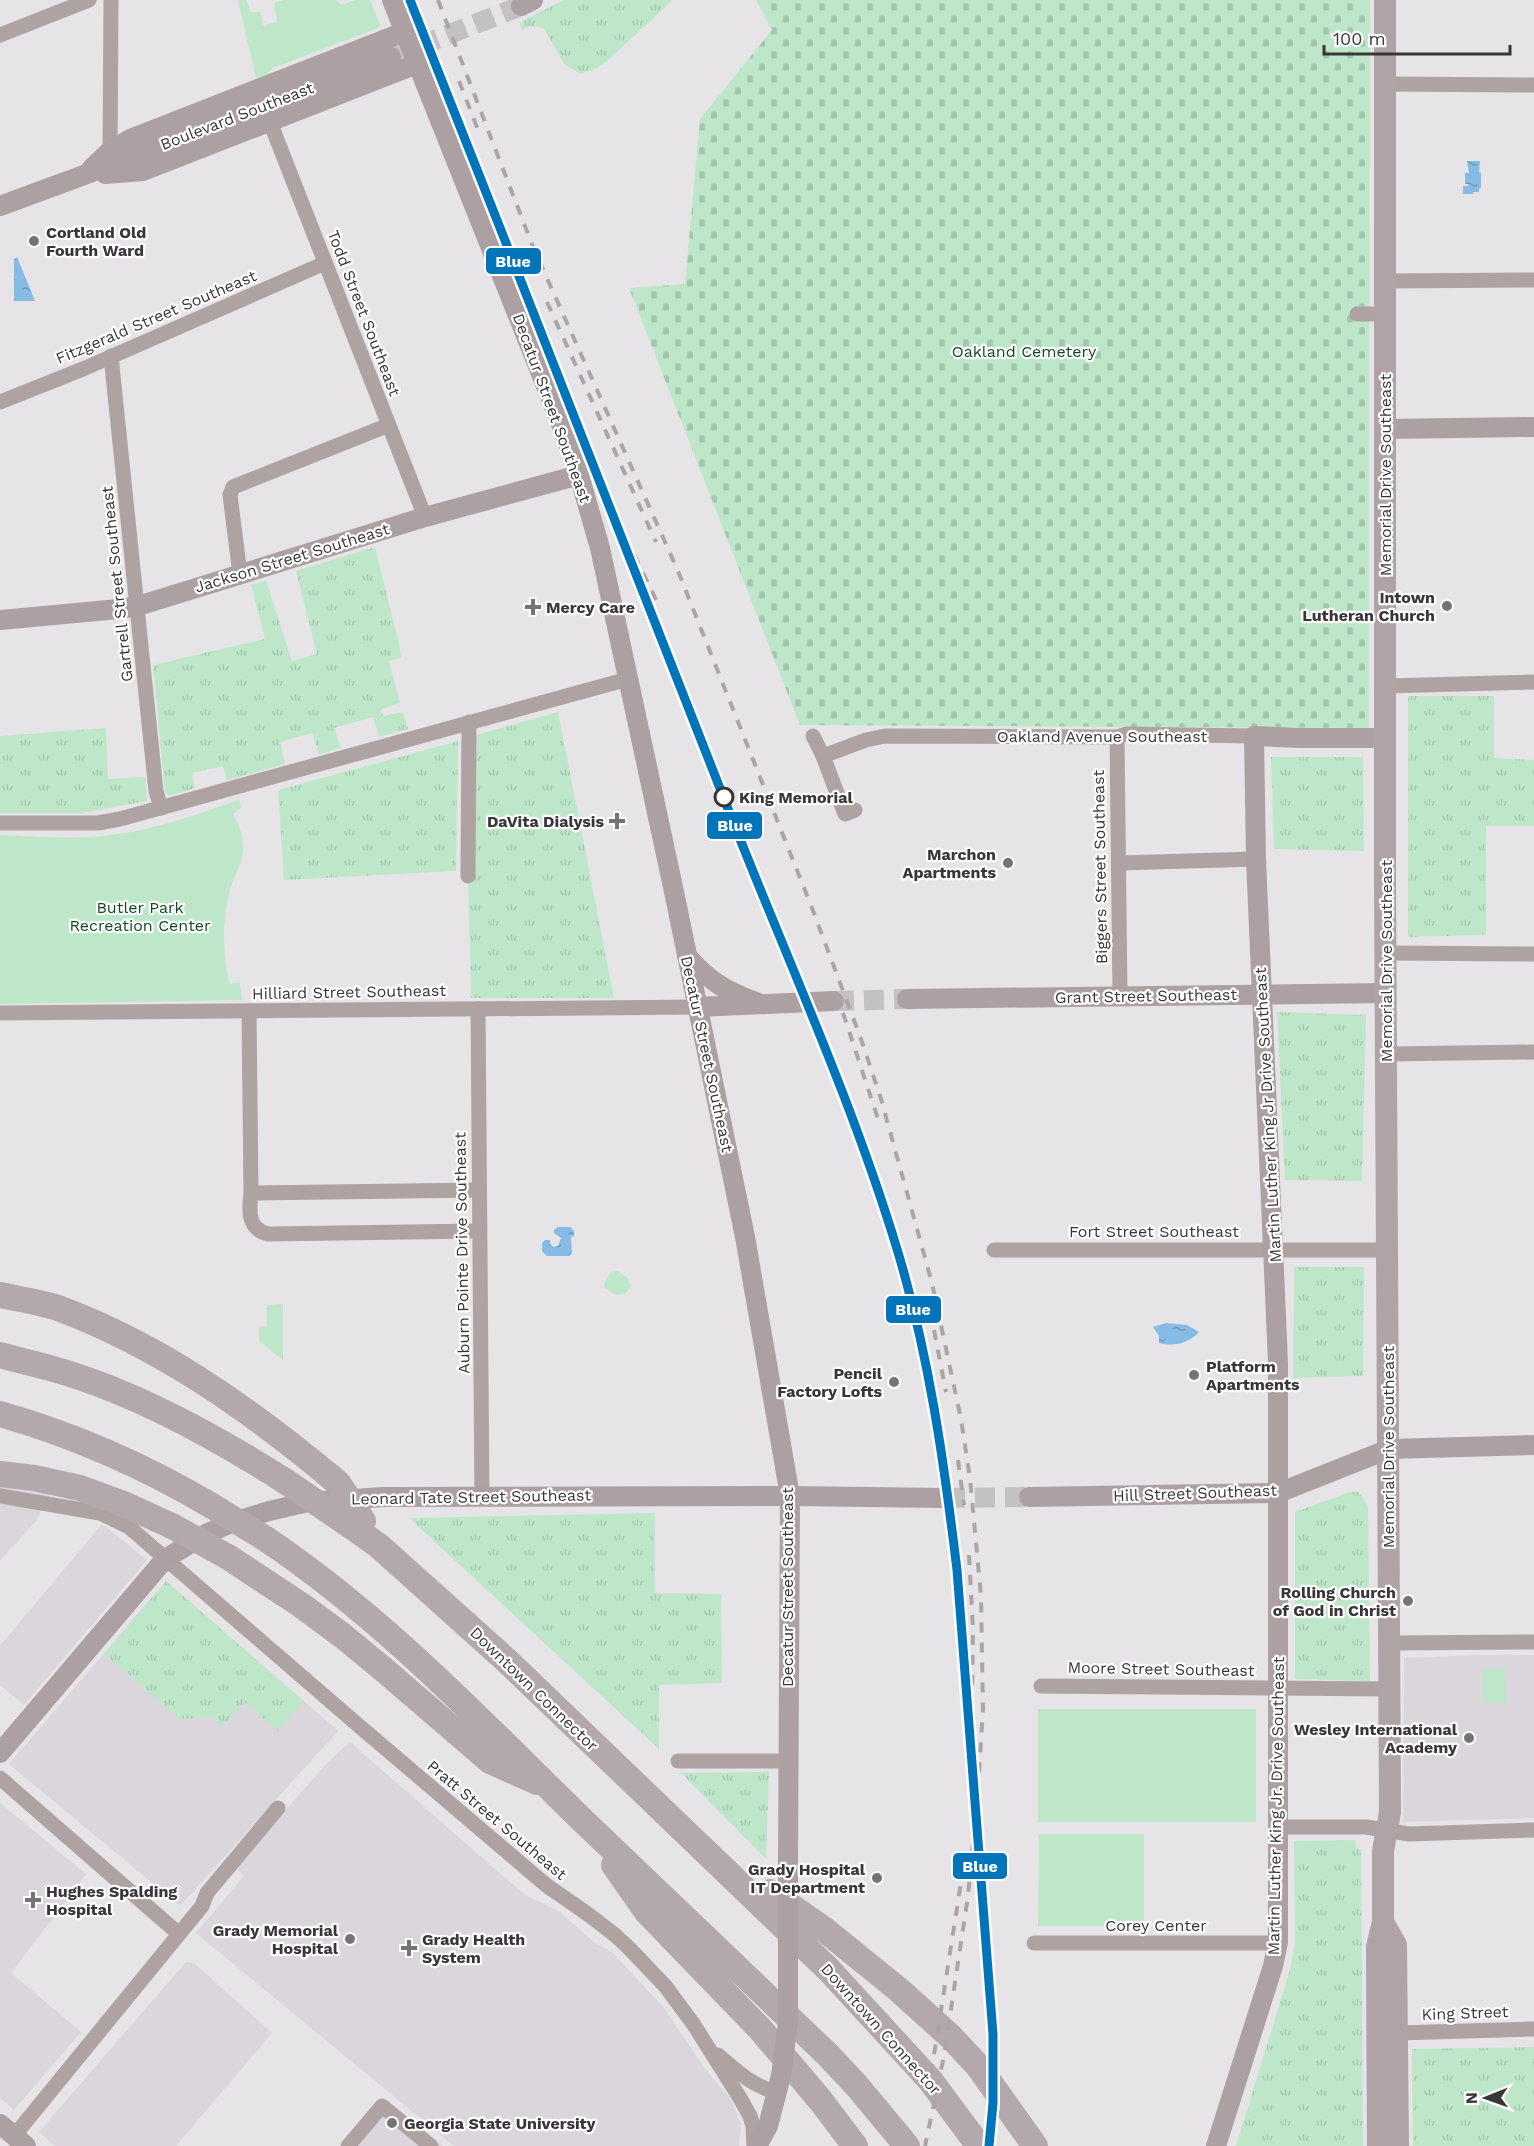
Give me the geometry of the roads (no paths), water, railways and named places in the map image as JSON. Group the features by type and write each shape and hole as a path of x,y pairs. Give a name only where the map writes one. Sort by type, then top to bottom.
{"highway":[{"path":"0,1295 58,1308 94,1322 142,1346 208,1384 278,1434 338,1483 354,1522"},
{"name":"Downtown Connector","path":"0,1355 76,1376 213,1437 354,1522 506,1660 829,1970 930,2080 979,2146"},
{"path":"0,1414 69,1437 188,1492 300,1562 378,1625 491,1728 549,1787 828,2055 907,2146"},
{"path":"1,1480 34,1478 80,1488 126,1505 172,1526 228,1557 293,1599 343,1636 490,1761 549,1787"},
{"path":"579,1816 647,1912 761,2030 821,2101 855,2146"},
{"path":"689,1834 825,1930 932,2019 978,2067 1035,2146"}],"main road":[{"name":"Decatur Street Southeast","path":"392,0 560,421 579,475 600,548 745,1237 790,1496 787,1761 788,2022 780,2085 768,2126 755,2146"},
{"name":"Memorial Drive Southeast","path":"1378,2146 1377,1947 1383,1922 1383,1851 1390,1812 1385,738 1385,0"},
{"name":"Boulevard Southeast","path":"84,176 110,151 130,139 404,32"},
{"name":"Boulevard Southeast","path":"0,206 84,176 391,57"},
{"path":"84,176 143,171 417,64"},
{"path":"1385,429 1534,427"},
{"name":"Jackson Street Southeast","path":"0,620 138,606 425,517 579,475"},
{"name":"Oakland Avenue Southeast","path":"1254,736 1385,738"},
{"name":"Martin Luther King Jr Drive Southeast","path":"1254,736 1256,859 1278,1363 1278,1493"},
{"path":"686,955 718,985 764,1004"},
{"name":"Grant Street Southeast","path":"907,999 1386,993"},
{"path":"697,1007 834,1001"},
{"name":"Hill Street Southeast","path":"1029,1497 1278,1493 1389,1449 1534,1445"},
{"name":"Martin Luther King Jr. Drive Southeast","path":"1216,2146 1274,1966 1277,1943 1278,1493"},
{"path":"790,1496 945,1498"},
{"name":"Leonard Tate Street Southeast","path":"0,1753 165,1559 206,1534 231,1523 268,1511 343,1498 790,1496"},
{"name":"Memorial Drive Southeast","path":"1383,1922 1396,1945 1398,2146"}],"street":[{"path":"0,35 88,0"},
{"path":"110,151 111,0"},
{"path":"1385,84 1534,85"},
{"name":"Todd Street Southeast","path":"270,122 425,517"},
{"name":"Fitzgerald Street Southeast","path":"0,402 325,263"},
{"path":"1385,281 1534,280"},
{"name":"Gartrell Street Southeast","path":"111,356 156,791 160,808"},
{"path":"240,574 230,495 233,487 389,425"},
{"path":"0,823 98,823 628,679"},
{"path":"1385,686 1534,682"},
{"path":"468,876 469,722"},
{"name":"Oakland Avenue Southeast","path":"823,756 866,740 885,736 1117,737 1126,734 1254,736"},
{"path":"813,736 845,814 855,810"},
{"name":"Biggers Street Southeast","path":"1117,737 1120,996"},
{"path":"1119,863 1256,859"},
{"path":"1386,953 1534,954"},
{"name":"Hilliard Street Southeast","path":"0,1013 697,1007"},
{"name":"Auburn Pointe Drive Southeast","path":"478,1009 482,1497"},
{"path":"249,1011 251,1193 249,1209 251,1221 259,1231 268,1234 479,1231"},
{"path":"1386,1054 1534,1052"},
{"path":"251,1193 479,1190"},
{"name":"Fort Street Southeast","path":"994,1250 1387,1250"},
{"name":"Pratt Street Southeast","path":"1,1480 100,1513 129,1527 153,1545 165,1559 546,1885 615,1935 666,1987 705,2043 750,2116 755,2146"},
{"path":"1389,1643 1534,1642"},
{"name":"Moore Street Southeast","path":"1041,1686 1389,1689"},
{"path":"678,1761 787,1761"},
{"path":"0,1778 179,1934"},
{"path":"13,2135 202,1906 207,1893 278,1808"},
{"path":"1278,1827 1366,1827 1409,1834 1534,1830"},
{"name":"Corey Center","path":"1034,1942 1277,1943"},
{"name":"King Street","path":"1397,2033 1534,2029"},
{"path":"705,2043 750,2082 759,2087 780,2085"},
{"path":"348,2146 382,2106 432,2146"}],"water":[{"path":"1467,161 1480,161 1481,188 1479,192 1473,192 1473,194 1463,194 1463,186 1468,186 1465,184 1465,173 1469,173"},
{"path":"17,257 35,301 14,301 14,259"},
{"path":"558,1227 570,1227 574,1231 574,1236 571,1237 572,1253 569,1256 547,1256 542,1251 542,1243 550,1240 550,1244 554,1247 558,1246 561,1238 554,1233 554,1230"},
{"path":"1166,1323 1187,1325 1199,1332 1191,1339 1181,1343 1170,1345 1159,1343 1159,1336 1153,1327"}],"tunnel":[{"path":"391,57 521,6"},
{"path":"834,1001 907,999"},
{"path":"945,1498 1029,1497"}],"railway":[{"path":"438,0 533,247 678,571 812,908 881,1099 932,1283 961,1419 970,1478 981,1596 983,1709 968,1896 944,2056 925,2146"},
{"path":"459,81 480,135"},
{"path":"547,302 656,542"},
{"path":"608,501 660,608"},
{"path":"843,1013 878,1119"},
{"path":"934,1330 946,1392"},
{"path":"958,1460 964,1505"},
{"path":"969,1555 973,1630 971,1771"},
{"path":"931,2074 962,1876"}],"place":[{"name":"Cortland Old Fourth Ward","path":"34,241"},
{"name":"Intown Lutheran Church","path":"1447,606"},
{"name":"Mercy Care","path":"533,607"},
{"name":"King Memorial","path":"724,797"},
{"name":"DaVita Dialysis","path":"617,821"},
{"name":"Marchon Apartments","path":"1008,863"},
{"name":"Platform Apartments","path":"1194,1375"},
{"name":"Pencil Factory Lofts","path":"894,1382"},
{"name":"Rolling Church of God in Christ","path":"1408,1601"},
{"name":"Wesley International Academy","path":"1469,1738"},
{"name":"Grady Hospital IT Department","path":"877,1878"},
{"name":"Hughes Spalding Hospital","path":"33,1900"},
{"name":"Grady Memorial Hospital","path":"350,1939"},
{"name":"Grady Health System","path":"409,1948"},
{"name":"Georgia State University","path":"392,2123"}],"park label":[{"name":"Oakland Cemetery","path":"1024,351"},
{"name":"Butler Park Recreation Center","path":"140,916"}]}
